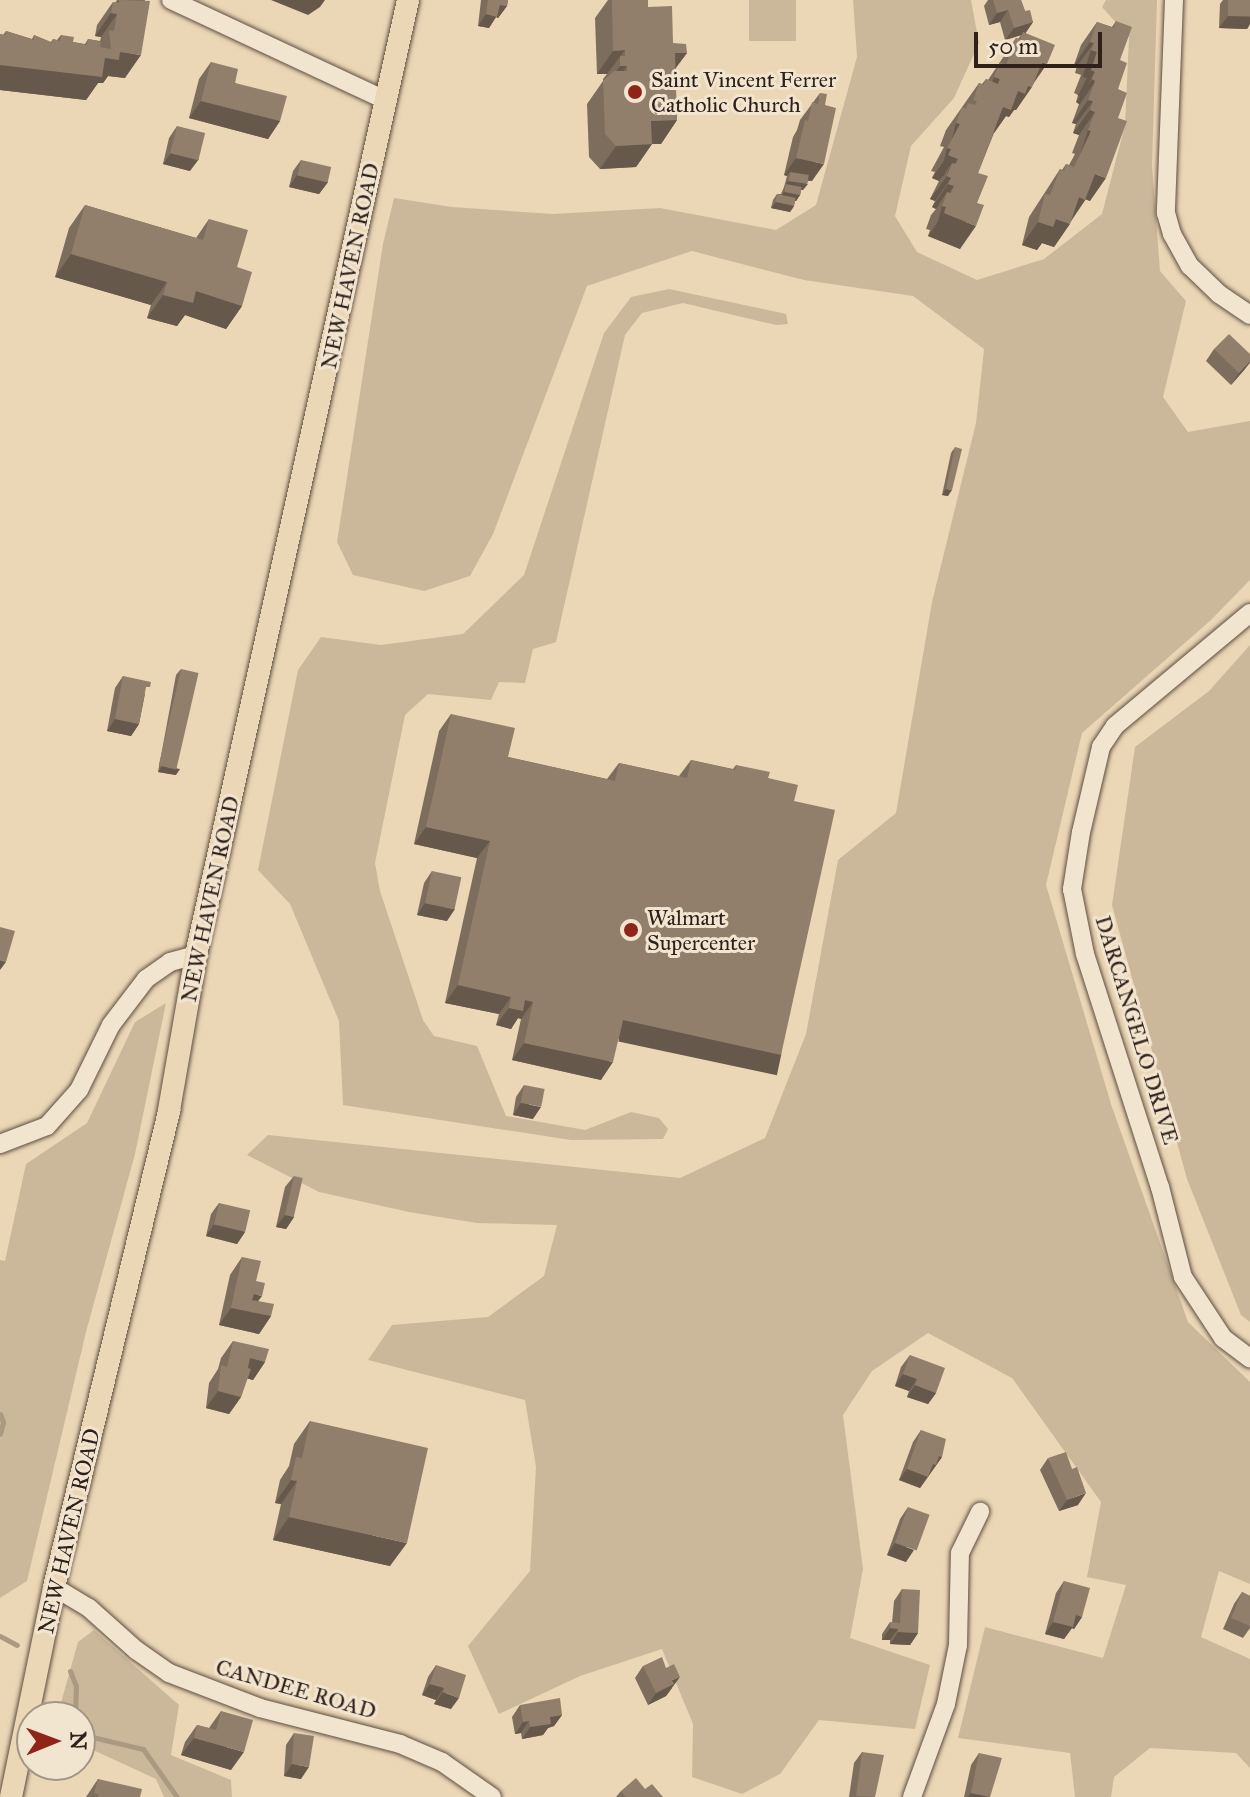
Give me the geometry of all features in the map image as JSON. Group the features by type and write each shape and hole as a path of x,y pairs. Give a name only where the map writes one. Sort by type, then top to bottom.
{"main road":[{"name":"NEW HAVEN ROAD","path":"11,1797 54,1587 169,1110 196,955 408,0"}],"street":[{"path":"171,0 385,100"},
{"path":"1174,0 1166,213 1172,234 1190,266 1219,294 1250,315"},
{"name":"DARCANGELO DRIVE","path":"1250,613 1115,726 1101,747 1072,889 1085,954 1160,1187 1183,1277 1223,1338 1250,1358"},
{"path":"0,1144 47,1126 79,1090 111,1025 146,979 170,962 196,955"},
{"path":"912,1797 946,1704 958,1645 960,1553 980,1512"},
{"name":"CANDEE ROAD","path":"54,1587 89,1608 136,1650 169,1673 260,1708 400,1744 442,1762 492,1797"}],"shaded area":[{"path":"749,0 796,0 796,41 749,41"},
{"path":"853,0 971,0 979,43 954,98 911,146 895,216 917,252 977,280 1044,259 1102,214 1125,125 1129,37 1102,7 1106,0 1157,0 1152,166 1160,271 1186,301 1163,397 1188,432 1250,421 1250,580 1211,620 1082,733 1046,885 1111,1104 1188,1322 1250,1382 1250,1584 1219,1571 1201,1637 1250,1659 1250,1768 1236,1753 1150,1748 1114,1777 1111,1797 1075,1797 1070,1753 958,1738 985,1627 1103,1658 1126,1585 1087,1577 1101,1502 1012,1378 928,1333 872,1371 843,1415 863,1569 850,1638 930,1665 915,1729 819,1720 780,1774 742,1794 692,1777 693,1724 662,1649 580,1676 499,1714 468,1646 530,1571 536,1467 525,1400 368,1360 392,1325 488,1317 544,1276 557,1225 477,1223 319,1192 247,1155 268,1135 680,1178 765,1138 806,1034 838,860 896,813 932,602 976,423 984,349 913,296 804,280 692,251 587,286 493,534 470,576 424,591 353,575 337,542 383,244 394,198 452,207 553,214 660,208 776,230 816,205 857,57"},
{"path":"669,289 786,314 788,324 776,325 683,303 642,313 625,335 556,642 533,649 525,683 499,682 491,700 428,694 405,715 375,863 380,891 423,1020 434,1036 477,1046 506,1116 585,1130 631,1112 659,1118 668,1129 663,1139 571,1140 343,1105 339,1021 290,904 258,870 298,670 321,637 381,645 463,634 524,575 604,333 631,297"},
{"path":"1250,645 1250,1322 1241,1315 1187,1179 1112,905 1135,747 1209,691"},
{"path":"166,1003 135,1154 86,1332 27,1581 0,1598 0,1260 5,1261 26,1164 87,1123 135,1022"},
{"path":"94,1630 179,1705 171,1755 231,1780 232,1797 164,1797 156,1779 96,1751 96,1701 61,1701 78,1642"}],"building":[{"path":"119,0 150,1 141,55 120,52 119,60 105,58 102,77 0,65 0,34 6,35 6,31 34,40 34,35 52,43 53,39 60,41 61,35 74,37 73,42 87,45 88,39 101,42 100,47 111,49 109,30 114,31 117,14 111,13 113,2 119,3"},
{"path":"488,0 508,0 507,6 500,5 497,17 486,14"},
{"name":"Saint Vincent Ferrer Catholic Church","path":"612,0 648,0 648,7 672,6 673,43 686,44 687,53 675,53 677,120 651,121 652,144 616,146 605,134 603,81 614,71 627,71 627,66 620,66 620,56 625,56 625,50 613,51"},
{"path":"993,0 1021,0 1025,11 1030,10 1033,22 1014,28 1008,10 997,13"},
{"path":"1228,0 1250,0 1250,16 1228,16"},
{"path":"1116,21 1132,27 1120,60 1127,63 1118,89 1127,93 1118,118 1127,121 1106,178 1095,174 1085,200 1079,197 1070,224 1056,219 1053,227 1038,222 1045,194 1050,195 1060,169 1064,171 1066,164 1074,167 1091,131 1088,130 1095,112 1090,110 1093,101 1088,100 1095,81 1092,79 1095,72 1091,70 1097,52 1091,50 1094,43 1090,42 1097,22 1114,28"},
{"path":"1023,32 1055,45 1047,64 1042,62 1032,87 1028,86 1025,94 1018,91 1011,110 1003,107 978,173 988,176 977,203 984,205 976,226 944,213 946,207 942,206 947,192 951,193 954,186 948,184 951,178 947,176 952,163 956,164 958,159 948,155 951,149 947,148 960,124 956,123 962,107 966,109 968,103 975,105 977,101 973,100 979,83 983,85 986,79 998,84 1000,79 994,77 1000,62 1006,65 1016,38 1020,39"},
{"path":"211,62 238,69 235,83 287,96 280,121 201,101"},
{"path":"820,93 827,94 825,105 836,108 824,164 796,158 805,120 808,121 812,102 818,104"},
{"path":"177,126 205,133 198,160 170,153"},
{"path":"301,160 331,167 328,183 297,176"},
{"path":"790,172 809,175 807,184 789,181"},
{"path":"786,184 802,187 800,195 784,192"},
{"path":"777,194 796,198 794,206 775,202"},
{"path":"85,205 203,240 209,219 248,230 237,267 252,272 242,306 196,291 193,303 163,295 167,282 71,254"},
{"path":"1229,334 1250,354 1250,361 1239,373 1214,349"},
{"path":"955,447 962,449 952,490 946,489"},
{"path":"181,669 199,673 176,770 159,765"},
{"path":"123,676 151,682 150,687 146,687 139,724 115,719"},
{"name":"Walmart Supercenter","path":"451,714 515,728 508,757 615,781 619,763 687,778 691,760 735,770 736,765 770,772 768,778 798,785 794,801 835,810 781,1055 623,1020 613,1062 524,1043 533,1002 525,1000 523,1011 509,1008 511,997 458,985 490,841 426,827"},
{"path":"432,871 461,877 454,910 425,903"},
{"path":"0,927 15,931 6,962 0,960"},
{"path":"524,1085 545,1089 541,1107 521,1103"},
{"path":"294,1176 303,1178 294,1217 285,1215"},
{"path":"219,1203 250,1210 245,1232 214,1224"},
{"path":"242,1257 261,1261 256,1281 265,1283 262,1296 254,1294 252,1300 274,1304 271,1316 231,1308"},
{"path":"233,1341 269,1349 265,1362 250,1358 248,1368 251,1369 241,1397 218,1391 221,1365 227,1367"},
{"path":"910,1355 945,1368 936,1393 915,1385 917,1379 903,1374"},
{"path":"310,1421 428,1448 407,1543 289,1517 297,1481 291,1480 296,1457 302,1458"},
{"path":"921,1430 946,1439 942,1457 939,1456 936,1465 933,1464 928,1477 907,1469"},
{"path":"1066,1452 1072,1469 1077,1467 1086,1493 1067,1500 1048,1458"},
{"path":"908,1507 930,1515 917,1551 895,1543"},
{"path":"1064,1581 1090,1588 1082,1617 1076,1615 1073,1627 1053,1622"},
{"path":"902,1589 920,1590 918,1633 898,1632 898,1629 890,1628 890,1622 900,1623"},
{"path":"1242,1592 1250,1596 1250,1626 1231,1618"},
{"path":"662,1657 666,1668 674,1664 680,1677 672,1680 674,1684 656,1693 643,1666"},
{"path":"436,1665 466,1675 459,1698 443,1692 444,1688 430,1684"},
{"path":"560,1698 562,1715 550,1717 551,1724 530,1727 529,1721 523,1722 520,1705"},
{"path":"221,1711 253,1720 244,1752 194,1738 197,1725 216,1730"},
{"path":"294,1733 314,1736 309,1767 292,1764"},
{"path":"862,1752 884,1755 875,1797 856,1796"},
{"path":"979,1753 1002,1758 990,1797 971,1793"},
{"path":"636,1778 645,1789 652,1784 663,1797 626,1797 621,1791"},
{"path":"98,1779 142,1789 140,1797 98,1797 94,1793"}],"waterway":[{"path":"0,1414 3,1422 0,1434"},
{"path":"0,1636 17,1645"},
{"path":"70,1671 76,1686 76,1701"},
{"path":"96,1738 143,1749 177,1797"}],"place":[{"name":"Saint Vincent Ferrer Catholic Church","path":"635,92"},
{"name":"Walmart Supercenter","path":"631,930"}]}
